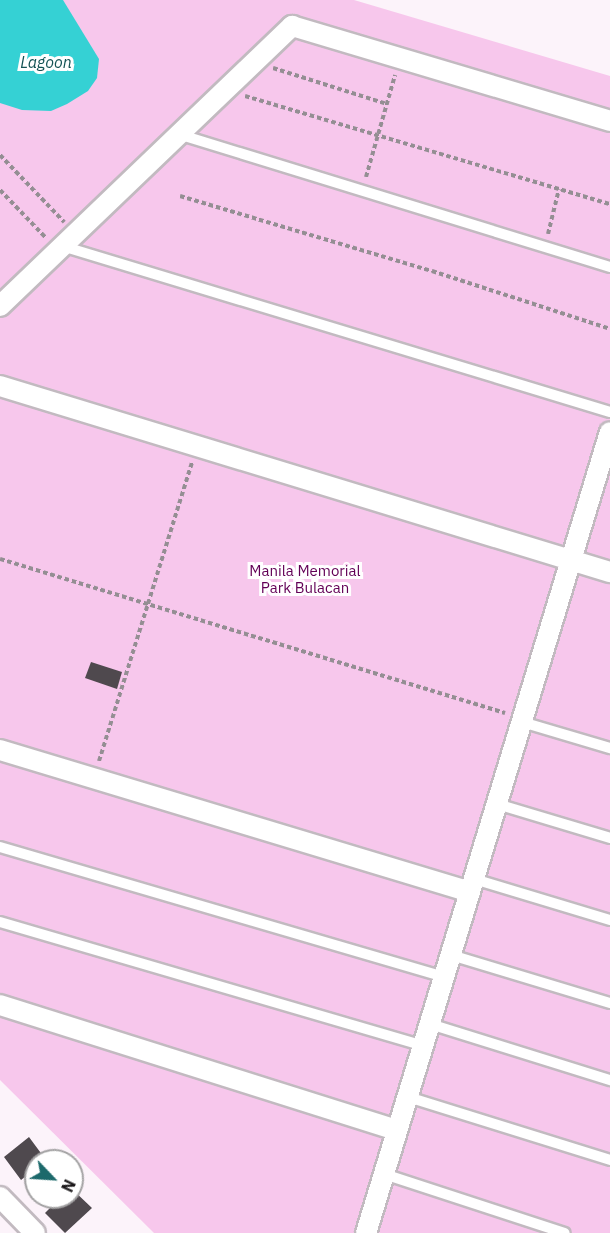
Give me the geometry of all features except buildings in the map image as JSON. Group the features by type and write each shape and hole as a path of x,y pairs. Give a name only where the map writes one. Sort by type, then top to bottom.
{"street":[{"path":"0,306 292,26 610,121"},
{"path":"0,386 610,572"},
{"path":"366,1233 610,432"},
{"path":"0,750 472,886"},
{"path":"0,1005 398,1130"},
{"path":"0,1197 35,1233"}],"lane":[{"path":"178,134 610,267"},
{"path":"65,243 610,412"},
{"path":"522,720 610,748"},
{"path":"497,804 610,838"},
{"path":"0,847 444,977"},
{"path":"472,886 610,920"},
{"path":"0,922 423,1046"},
{"path":"451,955 610,1003"},
{"path":"430,1024 610,1080"},
{"path":"408,1098 610,1160"},
{"path":"384,1174 565,1233"}],"path":[{"path":"363,191 400,57"},
{"path":"253,61 387,104"},
{"path":"224,89 610,204"},
{"path":"0,155 65,243"},
{"path":"545,247 559,189"},
{"path":"0,190 65,243"},
{"path":"180,195 610,329"},
{"path":"94,778 197,447"},
{"path":"0,559 522,720"}],"green space":[{"name":"Manila Memorial Park Bulacan","path":"0,0 354,0 610,76 610,1233 154,1233 84,1163 84,1149 69,1149 0,1080"}],"water":[{"name":"Lagoon","path":"0,0 63,0 99,59 97,78 88,91 51,111 22,110 0,103"}]}
